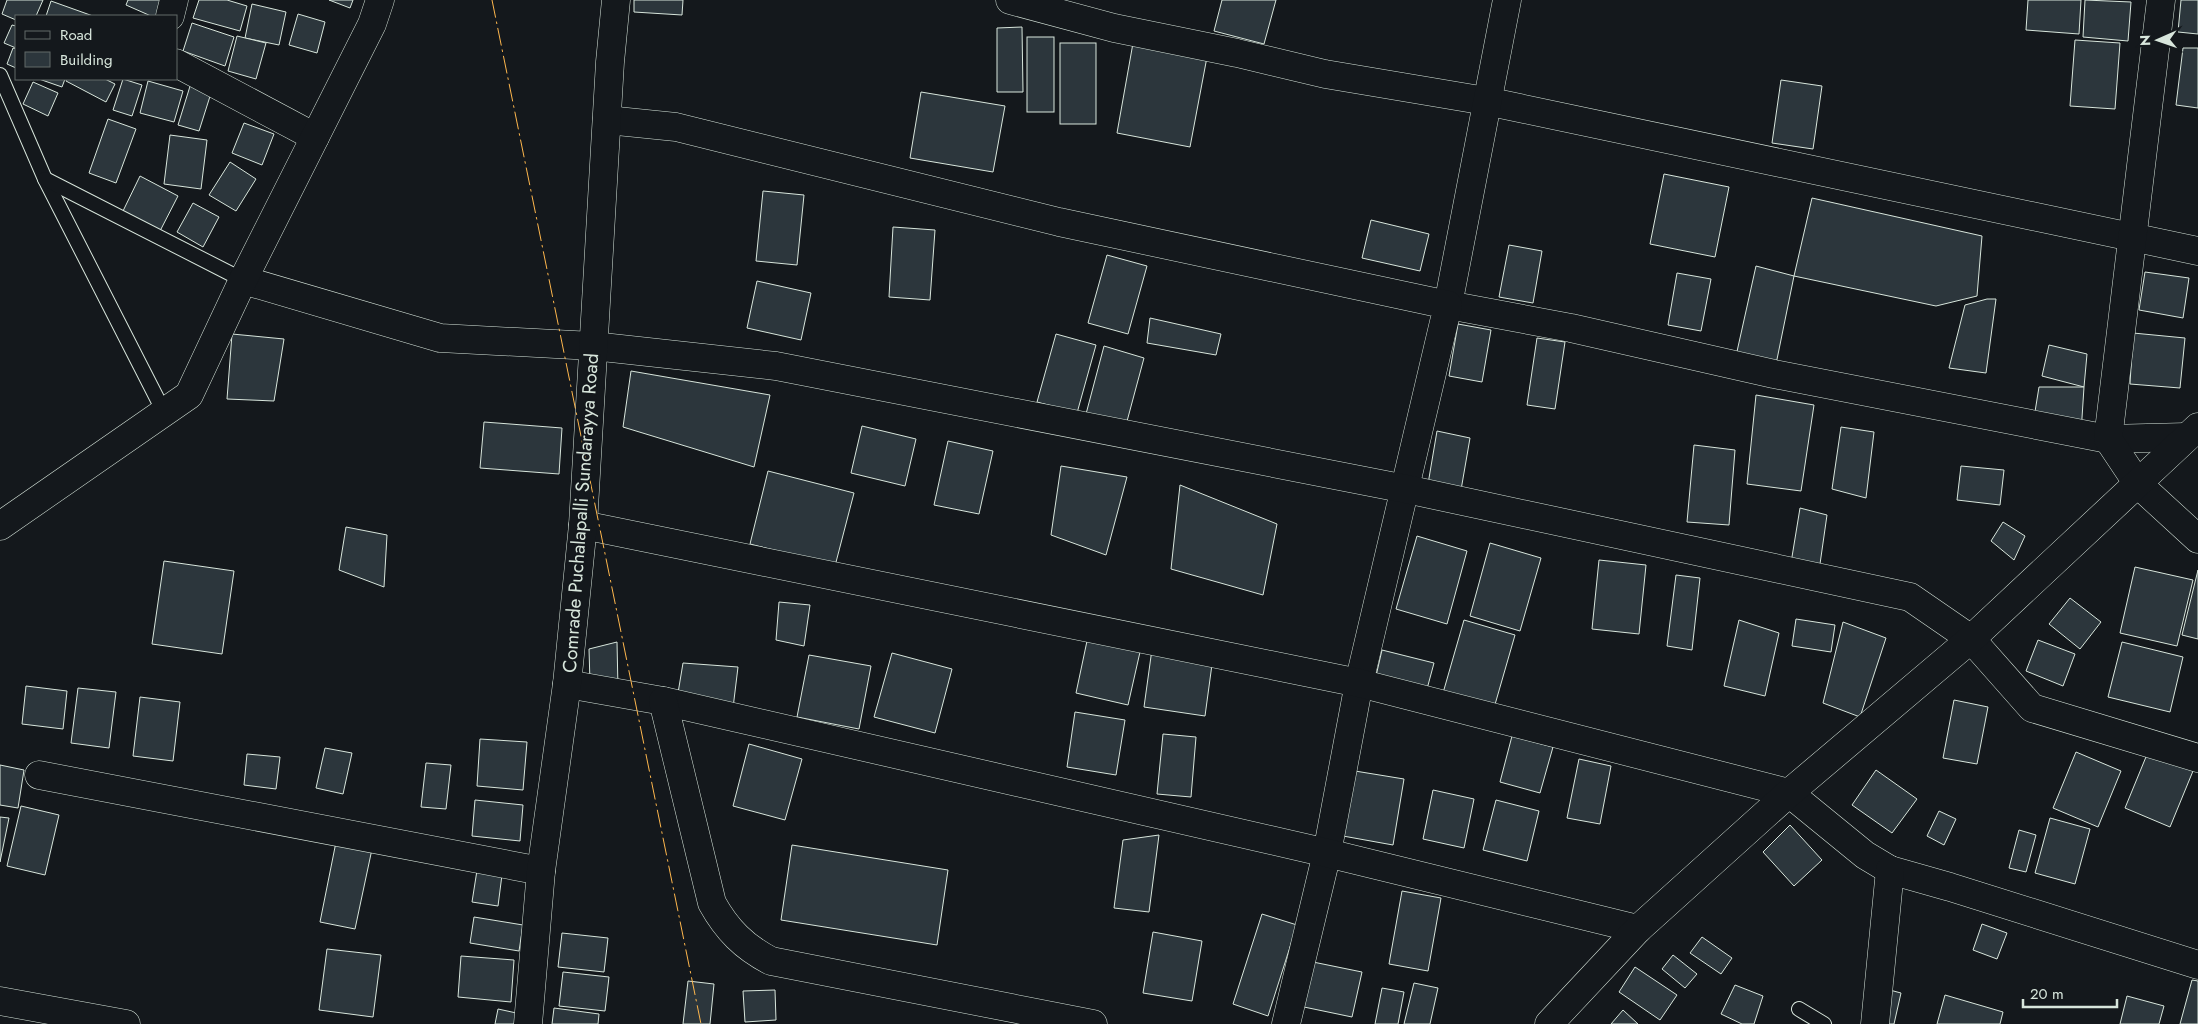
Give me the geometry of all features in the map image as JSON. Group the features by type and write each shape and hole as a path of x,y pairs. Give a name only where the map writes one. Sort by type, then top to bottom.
{"street":[{"path":"170,15 174,0"},
{"path":"0,526 189,395 243,280 372,24 380,0"},
{"name":"Comrade Puchalapalli Sundarayya Road","path":"528,1024 541,871 567,684 583,525 616,0"},
{"path":"1010,0 1114,28 1237,53 1324,74 1486,102 2198,251"},
{"path":"1286,1024 1327,854 1359,683 1448,305 1507,0"},
{"path":"2161,0 2108,438 2138,484 2198,539"},
{"path":"178,63 315,137"},
{"path":"607,120 676,127 1059,222 1448,305 1571,328 1774,374 2108,438 2192,432"},
{"path":"243,280 440,338 593,346 776,366 1406,489 1910,597 1971,639 2032,708 2198,758"},
{"path":"1549,1024 1638,929 1789,793 1971,639 2192,432"},
{"path":"583,525 1359,683 1789,793 1865,855 1890,870 2198,965"},
{"path":"567,684 663,701 1327,854 1638,929"},
{"path":"663,701 712,903 723,922 751,951 771,961 1092,1024"},
{"path":"39,775 541,871"},
{"path":"1875,1024 1890,870"},
{"path":"0,1001 126,1024"}],"lane":[{"path":"0,75 45,179 164,412"},
{"path":"45,179 243,280"},
{"path":"1799,1009 1824,1024"}],"building":[{"path":"7,0 43,0 36,15 15,15 15,20 2,14"},
{"path":"128,0 168,0 160,15 149,15 126,5"},
{"path":"199,0 227,0 247,6 240,31 193,18"},
{"path":"329,0 353,0 350,8"},
{"path":"634,0 683,0 682,15 634,12"},
{"path":"1222,0 1276,0 1264,44 1214,31"},
{"path":"2028,0 2081,0 2079,34 2026,30"},
{"path":"2085,0 2131,2 2128,41 2083,37"},
{"path":"2181,0 2198,0 2198,34 2178,32"},
{"path":"51,1 90,15 46,15"},
{"path":"252,4 286,12 279,45 245,38"},
{"path":"298,14 325,22 317,53 289,45"},
{"path":"192,23 234,37 225,66 183,51"},
{"path":"12,25 15,26 15,48 4,43"},
{"path":"1022,27 1023,92 997,92 997,28"},
{"path":"237,36 266,43 256,79 228,71"},
{"path":"1027,37 1054,37 1054,112 1027,112"},
{"path":"2075,40 2120,43 2115,109 2070,106"},
{"path":"1060,43 1096,43 1096,124 1060,124"},
{"path":"1133,43 1207,57 1190,147 1117,133"},
{"path":"13,48 15,49 15,68 7,64"},
{"path":"2183,48 2198,48 2198,108 2176,105"},
{"path":"42,80 65,80 62,87"},
{"path":"107,80 115,84 106,102 66,81"},
{"path":"123,80 142,85 132,116 113,110"},
{"path":"1781,80 1822,86 1813,149 1772,143"},
{"path":"148,81 183,91 174,122 140,113"},
{"path":"33,82 58,93 48,116 23,104"},
{"path":"191,83 212,90 199,131 178,125"},
{"path":"921,92 1005,106 993,172 910,158"},
{"path":"108,119 136,129 116,183 89,173"},
{"path":"244,123 274,134 262,165 232,153"},
{"path":"170,135 207,140 201,189 164,184"},
{"path":"230,162 256,179 236,211 209,195"},
{"path":"1664,174 1729,187 1715,257 1650,244"},
{"path":"140,176 178,196 160,231 123,211"},
{"path":"763,191 804,195 797,265 756,261"},
{"path":"1812,198 1982,236 1977,296 1936,306 1794,276"},
{"path":"193,203 219,217 203,247 177,232"},
{"path":"1371,220 1429,234 1420,271 1362,258"},
{"path":"893,227 935,230 930,300 889,297"},
{"path":"1509,245 1542,251 1533,303 1499,297"},
{"path":"1107,255 1147,266 1128,334 1088,323"},
{"path":"1756,266 1794,276 1774,374 1734,365"},
{"path":"2145,272 2189,278 2183,318 2139,310"},
{"path":"1677,273 1711,279 1701,331 1668,325"},
{"path":"757,281 811,293 801,340 747,328"},
{"path":"1987,299 1996,299 1986,373 1949,368 1965,305"},
{"path":"1150,318 1221,334 1216,355 1147,343"},
{"path":"1458,324 1491,330 1482,382 1449,376"},
{"path":"2133,333 2185,338 2180,388 2130,384"},
{"path":"232,334 284,339 274,401 227,399"},
{"path":"1056,334 1096,345 1077,413 1037,402"},
{"path":"1537,338 1565,342 1555,409 1527,405"},
{"path":"2049,345 2087,354 2084,387 2042,376"},
{"path":"1104,346 1144,358 1126,425 1086,414"},
{"path":"631,371 770,395 754,467 623,427"},
{"path":"2039,387 2084,387 2081,433 2033,424"},
{"path":"1756,395 1814,405 1801,491 1747,484"},
{"path":"484,422 562,428 559,474 480,468"},
{"path":"862,426 916,439 905,486 851,473"},
{"path":"1841,427 1874,432 1866,498 1832,489"},
{"path":"1437,431 1470,438 1461,490 1428,484"},
{"path":"948,441 993,451 979,514 934,505"},
{"path":"1694,445 1735,450 1729,525 1687,522"},
{"path":"1061,466 1127,477 1106,555 1051,535"},
{"path":"1961,466 2004,470 2000,505 1957,500"},
{"path":"768,471 854,493 835,566 750,544"},
{"path":"1180,485 1277,524 1263,595 1171,569"},
{"path":"1800,508 1827,515 1819,571 1791,563"},
{"path":"2003,522 2025,536 2014,560 1991,541"},
{"path":"346,527 387,535 384,587 339,570"},
{"path":"1417,536 1467,551 1447,624 1396,609"},
{"path":"1490,543 1541,558 1520,631 1470,616"},
{"path":"1599,560 1646,565 1639,634 1592,629"},
{"path":"164,561 234,571 222,654 152,644"},
{"path":"2135,567 2193,580 2177,646 2120,633"},
{"path":"2198,570 2198,639 2182,635"},
{"path":"1676,575 1700,578 1692,650 1667,646"},
{"path":"2070,598 2101,622 2080,649 2049,624"},
{"path":"779,602 810,605 804,646 776,640"},
{"path":"1796,619 1835,625 1831,652 1792,646"},
{"path":"1464,620 1515,635 1494,708 1443,693"},
{"path":"1739,620 1779,633 1765,696 1724,686"},
{"path":"1843,622 1886,638 1860,717 1823,703"},
{"path":"2038,640 2075,654 2063,686 2026,671"},
{"path":"1087,641 1140,652 1128,705 1076,693"},
{"path":"617,642 618,689 590,683 589,649"},
{"path":"2122,642 2183,657 2170,712 2108,697"},
{"path":"1152,649 1213,657 1205,716 1144,707"},
{"path":"1382,650 1434,663 1427,689 1376,676"},
{"path":"892,653 952,669 935,733 874,717"},
{"path":"809,655 871,666 859,729 797,717"},
{"path":"683,663 738,667 733,708 677,699"},
{"path":"26,686 67,691 63,729 22,724"},
{"path":"78,688 116,692 109,748 71,743"},
{"path":"140,697 180,702 173,761 133,756"},
{"path":"1954,700 1988,707 1977,764 1943,758"},
{"path":"1075,712 1125,720 1116,775 1067,767"},
{"path":"1163,734 1196,737 1191,797 1157,794"},
{"path":"1512,736 1553,747 1540,793 1500,782"},
{"path":"480,739 527,742 523,790 477,786"},
{"path":"749,744 802,759 785,820 733,806"},
{"path":"325,748 352,753 343,794 316,788"},
{"path":"2076,752 2121,771 2098,827 2053,808"},
{"path":"2148,752 2193,771 2170,827 2125,808"},
{"path":"247,754 280,757 276,789 244,785"},
{"path":"1579,759 1611,766 1600,824 1567,818"},
{"path":"426,763 451,765 446,809 421,807"},
{"path":"0,765 24,770 18,808 0,805"},
{"path":"1876,770 1917,799 1892,833 1852,805"},
{"path":"1355,771 1404,779 1393,845 1343,836"},
{"path":"1433,790 1474,799 1464,848 1423,839"},
{"path":"475,800 523,805 520,841 472,836"},
{"path":"1496,800 1539,811 1527,861 1483,850"},
{"path":"21,806 59,815 45,875 7,866"},
{"path":"1939,811 1956,819 1944,845 1927,836"},
{"path":"0,817 9,818 0,862"},
{"path":"2050,818 2090,829 2075,884 2035,873"},
{"path":"1790,825 1822,860 1794,886 1763,852"},
{"path":"2019,830 2036,835 2026,872 2009,868"},
{"path":"1159,835 1149,912 1114,908 1123,840"},
{"path":"336,842 372,849 355,929 320,922"},
{"path":"792,845 948,870 937,945 781,920"},
{"path":"478,864 503,867 498,906 472,902"},
{"path":"1402,891 1441,898 1428,971 1389,964"},
{"path":"1262,914 1297,925 1268,1016 1233,1004"},
{"path":"474,917 523,925 519,951 470,943"},
{"path":"1982,924 2007,933 1997,959 1973,950"},
{"path":"1153,932 1202,941 1192,1001 1143,993"},
{"path":"562,933 608,938 604,972 558,967"},
{"path":"1702,937 1732,958 1721,974 1690,953"},
{"path":"327,949 381,955 373,1017 319,1010"},
{"path":"1673,955 1697,974 1685,988 1662,969"},
{"path":"461,956 514,960 511,1002 458,997"},
{"path":"1313,962 1362,972 1352,1017 1304,1007"},
{"path":"1635,967 1677,995 1660,1020 1619,992"},
{"path":"563,972 609,977 605,1011 559,1006"},
{"path":"2192,980 2198,981 2198,1024 2180,1024"},
{"path":"688,981 714,984 710,1024 683,1024"},
{"path":"1414,983 1438,988 1430,1024 1404,1024"},
{"path":"1735,985 1763,996 1754,1024 1742,1024 1721,1014"},
{"path":"1382,988 1404,992 1398,1024 1375,1024"},
{"path":"1886,989 1901,993 1894,1024 1881,1024"},
{"path":"775,990 776,1020 745,1022 743,991"},
{"path":"1945,995 2003,1012 2000,1024 1937,1024"},
{"path":"2127,996 2164,1006 2159,1024 2120,1024"},
{"path":"554,1008 599,1014 598,1024 552,1024"},
{"path":"498,1009 521,1014 519,1024 495,1024"},
{"path":"1623,1010 1638,1024 1611,1024"}],"power":[{"path":"492,0 701,1024"}]}
